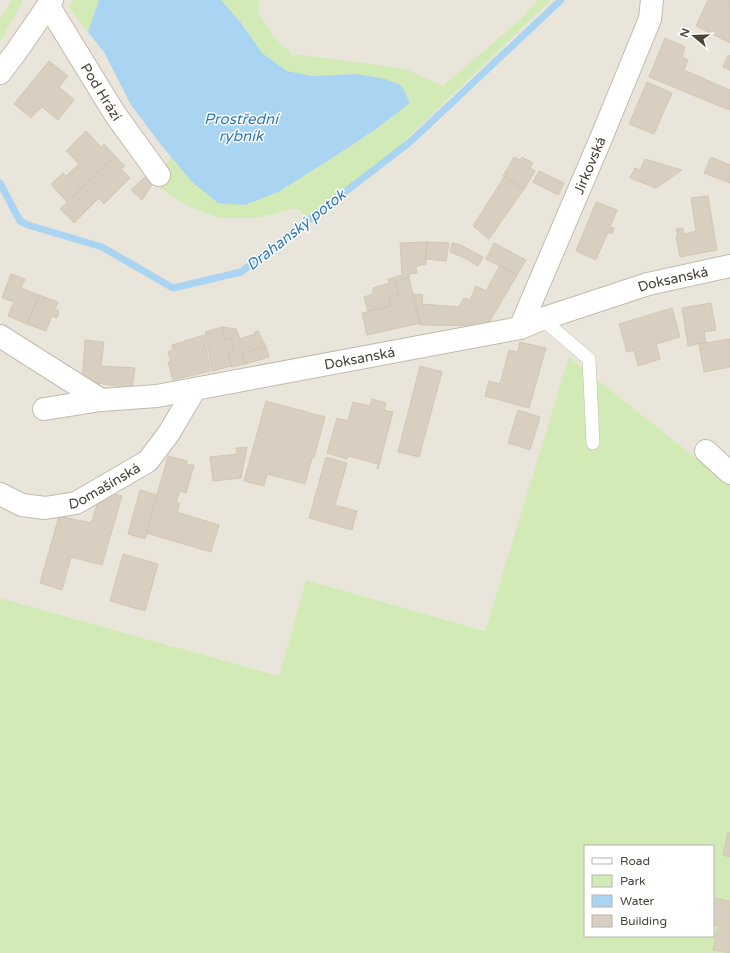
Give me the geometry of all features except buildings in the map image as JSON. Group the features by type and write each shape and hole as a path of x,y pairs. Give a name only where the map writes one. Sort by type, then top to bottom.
{"street":[{"name":"Jirkovská","path":"520,328 650,19 652,0"},
{"path":"0,73 50,2"},
{"name":"Pod Hrází","path":"50,2 115,114 159,175"},
{"name":"Doksanská","path":"44,409 101,400 157,396 520,328 542,319 648,284 730,266"},
{"path":"0,336 101,400"},
{"name":"Domašínská","path":"0,494 22,505 45,508 76,503 148,461 169,433 195,389"},
{"path":"706,451 730,473"}],"lane":[{"path":"542,319 589,359 593,443"}],"shaded area":[{"path":"0,0 730,0 730,485 570,358 485,631 306,580 279,676 0,598"}],"green space":[{"path":"12,0 23,0 0,42 0,19"},
{"path":"73,0 99,0 88,32 68,7"},
{"path":"221,0 260,0 258,12 273,36 295,57 295,54 406,69 443,86 521,19 538,0 551,0 394,151 306,219 298,208 256,218 219,218 187,206 153,183 171,157 192,182 280,191 376,129 410,103 356,74 312,76 287,71 262,53 241,23"},
{"path":"569,357 730,485 730,833 728,832 723,855 730,857 730,901 714,898 714,845 584,845 584,937 714,937 714,925 718,926 713,949 728,953 0,953 0,598 279,676 306,580 485,631"}],"water":[{"name":"Prostřední rybník","path":"99,0 221,0 241,23 262,53 287,71 312,76 356,74 385,79 401,85 410,103 376,129 280,191 245,205 218,203 192,182 162,146 131,105 104,52 88,32"}],"waterway":[{"name":"Drahanský potok","path":"0,183 20,221 28,225 102,247 173,288 241,272 410,142 561,0"}]}
